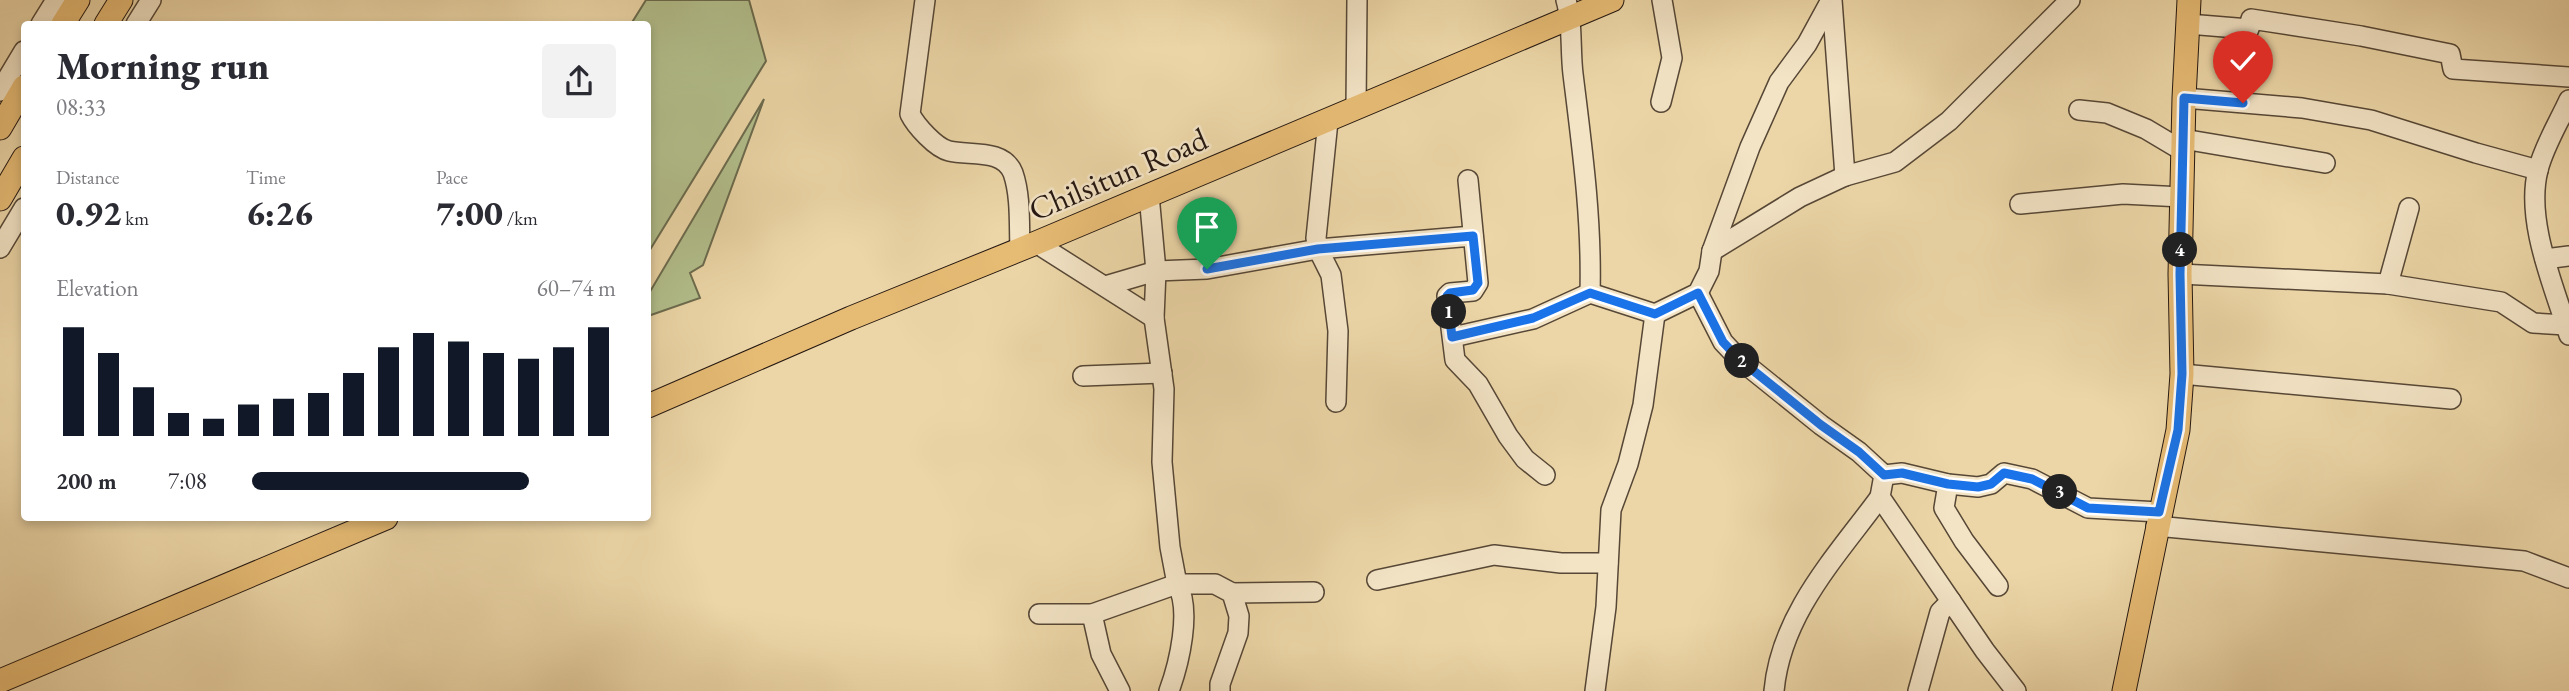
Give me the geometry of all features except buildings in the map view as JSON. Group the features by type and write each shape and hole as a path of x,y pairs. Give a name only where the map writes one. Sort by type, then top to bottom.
{"main road":[{"path":"65,21 78,0"},
{"path":"108,21 121,0"},
{"name":"Chilsitun Road","path":"651,405 851,318 1328,121 1569,8 1612,0"},
{"path":"2124,691 2178,430 2182,374 2180,274 2189,0"},
{"path":"0,128 21,92"},
{"path":"0,199 21,163"},
{"path":"0,681 379,521"}],"street":[{"path":"43,21 55,0"},
{"path":"138,21 151,0"},
{"path":"925,0 910,114 915,125 946,151 995,155 1012,170 1028,246 1105,286 1154,318"},
{"path":"1356,108 1357,0"},
{"path":"1661,102 1672,58 1662,0"},
{"path":"1831,0 1845,176"},
{"path":"1452,337 1533,318 1590,293 1655,314 1698,293 1709,271 1712,251 1750,148 1779,82 1807,44 1831,0"},
{"path":"1712,251 1800,197 1845,176 1895,162 1949,121 2070,0"},
{"path":"1569,8 1571,54 1588,206 1590,293"},
{"path":"2188,24 2249,29 2251,19 2361,36 2450,54 2453,69 2569,77"},
{"path":"0,91 21,56"},
{"path":"2184,98 2302,108 2371,120 2538,170"},
{"path":"2180,274 2388,284 2501,302 2533,323 2568,330 2545,259 2534,207 2538,170 2569,100"},
{"path":"2079,110 2107,113 2183,145 2325,163"},
{"path":"1328,121 1316,239 1331,275 1338,331 1336,402"},
{"path":"1468,180 1478,283 1473,290 1450,293 1447,296 1457,363 1478,384 1508,436 1525,459 1545,475"},
{"path":"2020,204 2123,194 2182,197"},
{"path":"1149,195 1156,271 1154,318 1162,373 1162,462 1170,547 1177,584 1182,593 1182,634 1176,673 1169,691"},
{"path":"2388,284 2409,208"},
{"path":"0,248 21,213"},
{"path":"1105,286 1156,271 1207,269 1318,249 1473,236"},
{"path":"2545,259 2569,256"},
{"path":"1698,293 1723,342 1739,359 1859,452 1884,475 1902,473 1948,484 1978,487 1991,484 2004,473 2032,479 2088,508 2158,519 2524,561 2569,578"},
{"path":"1595,691 1606,607 1611,510 1628,464 1643,405 1655,314"},
{"path":"1083,376 1162,373"},
{"path":"2182,374 2451,399"},
{"path":"1774,691 1780,654 1798,610 1880,497 1884,475"},
{"path":"1948,484 1944,508 1964,541 1998,586"},
{"path":"1880,497 2016,691"},
{"path":"1377,580 1494,555 1561,563 1608,563"},
{"path":"1040,614 1092,614 1177,584 1215,584 1232,593 1314,592"},
{"path":"1220,691 1238,633 1239,616 1232,593"},
{"path":"1918,691 1940,612 1951,601"},
{"path":"1092,614 1101,654 1120,691"}],"green space":[{"path":"646,0 749,0 766,61 651,248 651,21 633,21"},
{"path":"764,99 703,265 690,273 700,298 651,315 651,290"}],"route":[{"path":"1207,269 1318,249 1473,236 1478,283 1473,290 1450,293 1447,296 1452,337 1533,318 1590,293 1655,314 1698,293 1723,342 1739,359 1859,452 1884,475 1902,473 1941,480 1948,484 1978,487 1991,484 2004,473 2020,475 2088,508 2159,512 2178,430 2182,374 2180,274 2184,98 2243,103"}]}
